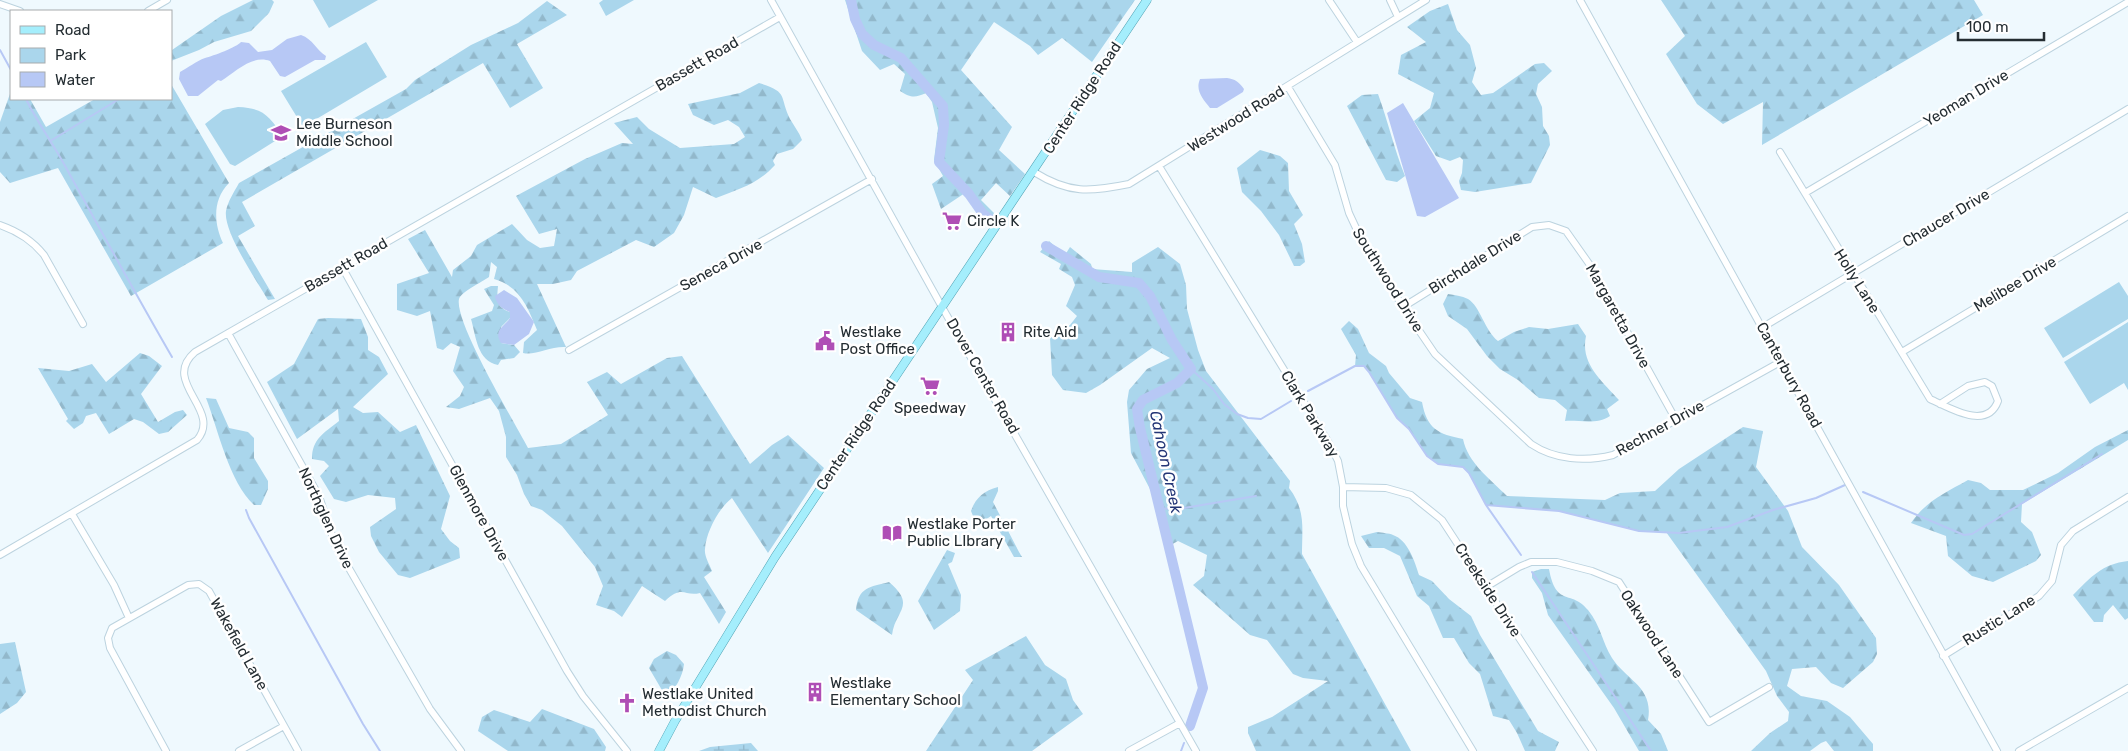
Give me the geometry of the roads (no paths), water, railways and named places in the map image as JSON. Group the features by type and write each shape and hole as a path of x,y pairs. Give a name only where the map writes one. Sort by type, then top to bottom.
{"main road":[{"name":"Center Ridge Road","path":"659,751 675,721 775,557 1034,172 1147,0"}],"street":[{"path":"153,0 157,7"},
{"path":"150,10 167,0"},
{"name":"Dover Center Road","path":"771,0 942,307 1196,751"},
{"path":"1330,0 1357,42"},
{"path":"1390,0 1398,17"},
{"name":"Westwood Road","path":"1034,172 1069,188 1098,190 1129,184 1426,0"},
{"name":"Canterbury Road","path":"1580,0 1997,751"},
{"name":"Yeoman Drive","path":"1805,193 2128,2"},
{"path":"0,4 17,10"},
{"name":"Bassett Road","path":"0,555 197,440 203,430 204,420 186,383 184,367 195,352 780,17"},
{"name":"Southwood Drive","path":"1288,86 1335,165 1349,213 1363,243 1403,307 1435,354 1531,444"},
{"name":"Chaucer Drive","path":"1763,327 2128,109"},
{"name":"Holly Lane","path":"1780,152 1852,274 1930,399 1940,404 1978,417 1987,416 1995,410 1998,402 1992,386 1985,382 1968,386 1940,404"},
{"name":"Clark Parkway","path":"1159,166 1329,443 1338,461 1343,486 1343,506 1349,534 1361,566 1473,751"},
{"name":"Seneca Drive","path":"569,350 872,180"},
{"name":"Melibee Drive","path":"1902,352 2128,216"},
{"path":"0,225 12,230 37,246 44,254 83,324"},
{"name":"Birchdale Drive","path":"1403,307 1532,227 1549,225"},
{"name":"Margaretta Drive","path":"1549,225 1566,231 1590,265 1676,420"},
{"name":"Glenmore Drive","path":"342,268 567,671 583,696 627,751"},
{"name":"Northglen Drive","path":"228,333 319,496 335,544 430,709 460,751"},
{"name":"Rechner Drive","path":"1531,444 1544,452 1574,459 1598,459 1613,455 1782,361"},
{"name":"Creekside Drive","path":"1343,486 1386,488 1411,495 1442,520 1593,751"},
{"name":"Rustic Lane","path":"1943,656 2039,596 2052,581 2060,545 2073,531 2128,497"},
{"path":"72,514 114,585 129,618"},
{"name":"Oakwood Lane","path":"1486,587 1518,567 1532,562 1557,562 1592,571 1619,582 1709,722 1770,687"},
{"name":"Wakefield Lane","path":"166,751 110,648 108,638 112,628 188,585 199,584 209,590 298,751"},
{"path":"2019,751 2128,688"},
{"path":"1129,751 1180,722"},
{"path":"240,751 284,726"}],"water":[{"path":"301,35 309,39 326,56 325,60 315,60 285,77 280,76 270,61 264,59 257,60 244,65 221,81 218,80 198,96 188,96 179,79 180,72 195,63 230,49 241,42 249,43 258,52 272,50 287,39"},
{"path":"1227,78 1239,83 1244,89 1243,92 1217,108 1210,108 1199,91 1200,79"},
{"path":"1403,103 1459,198 1425,217 1417,216 1387,113"},
{"path":"504,290 517,298 534,322 529,334 514,345 501,343 498,335 500,329 510,318 510,312 500,306 495,296"}],"waterway":[{"name":"Cahoon Creek","path":"851,0 855,19 862,34 874,45 901,58 943,106 944,125 939,162 969,194 983,214 991,220"},
{"path":"0,50 10,68"},
{"path":"27,100 172,357"},
{"path":"52,140 117,100"},
{"name":"Cahoon Creek","path":"1046,246 1099,277 1139,283 1150,296 1172,340 1191,369 1177,383 1143,400 1137,409 1203,688 1190,726"},
{"path":"1308,391 1355,366 1364,366 1397,418 1409,429 1427,456 1438,464 1463,467 1469,473 1486,505 1521,555"},
{"path":"1191,369 1213,389 1224,404 1237,414 1248,418 1261,419 1291,401"},
{"path":"1863,492 1964,535 1972,534 2102,454"},
{"path":"1486,505 1559,511 1639,531 1679,533 1727,527 1773,510 1816,498 1845,485"},
{"path":"1160,508 1180,510 1256,496"},
{"path":"246,510 363,724 380,751"},
{"path":"1532,572 1651,751"},
{"name":"Cahoon Creek","path":"1181,751 1184,743"}],"place":[{"name":"Lee Burneson Middle School","path":"281,133"},
{"name":"Circle K","path":"952,221"},
{"name":"Rite Aid","path":"1008,332"},
{"name":"Westlake Post Office","path":"825,341"},
{"name":"Speedway","path":"930,386"},
{"name":"Westlake Porter Public LIbrary","path":"892,533"},
{"name":"Westlake Elementary School","path":"815,692"},
{"name":"Westlake United Methodist Church","path":"627,703"}]}
